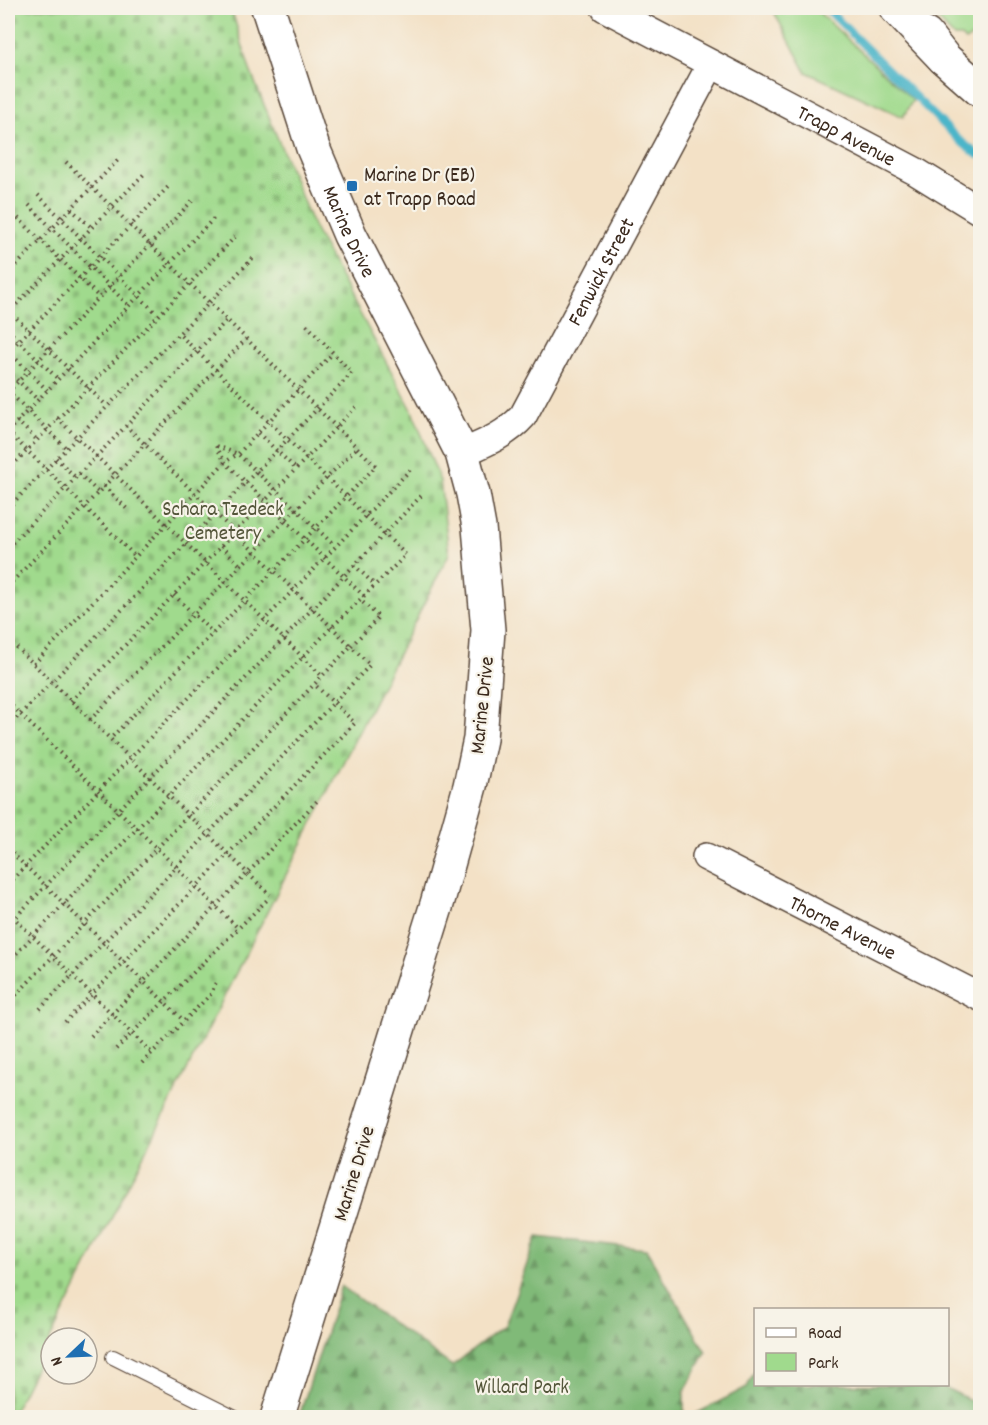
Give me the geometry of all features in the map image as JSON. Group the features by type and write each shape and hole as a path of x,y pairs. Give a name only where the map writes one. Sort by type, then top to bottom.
{"main road":[{"name":"Marine Drive","path":"268,8 313,148 350,235 462,453 479,527 488,630 480,739 470,786 433,915 277,1418"},
{"path":"896,8 944,58 981,90"},
{"path":"904,8 944,58"}],"street":[{"name":"Trapp Avenue","path":"605,8 915,171 981,210"},
{"name":"Fenwick Street","path":"462,453 500,437 523,416 711,64"},
{"name":"Thorne Avenue","path":"706,858 981,997"}],"lane":[{"path":"113,1357 235,1418"}],"path":[{"path":"8,274 120,158"},
{"path":"66,162 375,466 110,739"},
{"path":"106,406 8,311 146,172"},
{"path":"47,390 8,351 169,186"},
{"path":"38,195 158,314"},
{"path":"66,448 8,391 193,200"},
{"path":"29,205 129,306"},
{"path":"71,209 91,227"},
{"path":"18,218 99,297"},
{"path":"136,557 8,432 215,218"},
{"path":"8,470 188,282 235,237"},
{"path":"8,508 254,257"},
{"path":"8,547 227,320"},
{"path":"8,727 352,373 305,323"},
{"path":"8,330 58,379"},
{"path":"8,962 332,627 406,555 178,333"},
{"path":"8,586 246,339"},
{"path":"34,664 225,462 238,454 333,353"},
{"path":"8,371 38,400"},
{"path":"71,701 358,405"},
{"path":"57,418 322,676"},
{"path":"17,421 36,440"},
{"path":"40,1009 370,665 126,426"},
{"path":"258,433 296,469"},
{"path":"16,995 379,617 344,576 225,462 216,446 238,454 335,546"},
{"path":"90,720 356,448"},
{"path":"56,458 98,492"},
{"path":"8,884 410,470"},
{"path":"104,486 129,510"},
{"path":"8,925 421,496"},
{"path":"221,546 241,566"},
{"path":"354,565 375,585"},
{"path":"174,595 213,633"},
{"path":"8,639 248,873 269,897 116,1049"},
{"path":"65,1022 355,723 314,684"},
{"path":"8,702 238,928"},
{"path":"91,1036 317,801"},
{"path":"8,849 184,1021"},
{"path":"8,912 152,1053"},
{"path":"142,1063 211,994 216,982"}],"green space":[{"name":"Schara Tzedeck Cemetery","path":"8,8 231,8 250,70 314,228 412,410 440,481 449,554 57,1326 39,1326 39,1361 10,1418 8,1417"},
{"path":"772,8 814,8 913,100 903,117 806,72"},
{"path":"927,8 973,8 980,15 980,31 965,41 961,37 954,37"},
{"name":"Willard Park","path":"537,1237 646,1249 706,1352 684,1393 684,1417 299,1417 341,1286 452,1366 504,1326"},
{"path":"754,1373 754,1386 942,1386 980,1405 980,1417 690,1417 747,1387"}],"waterway":[{"path":"826,8 959,140 978,155"}],"place":[{"name":"Marine Dr (EB) at Trapp Road","path":"352,186"}]}
